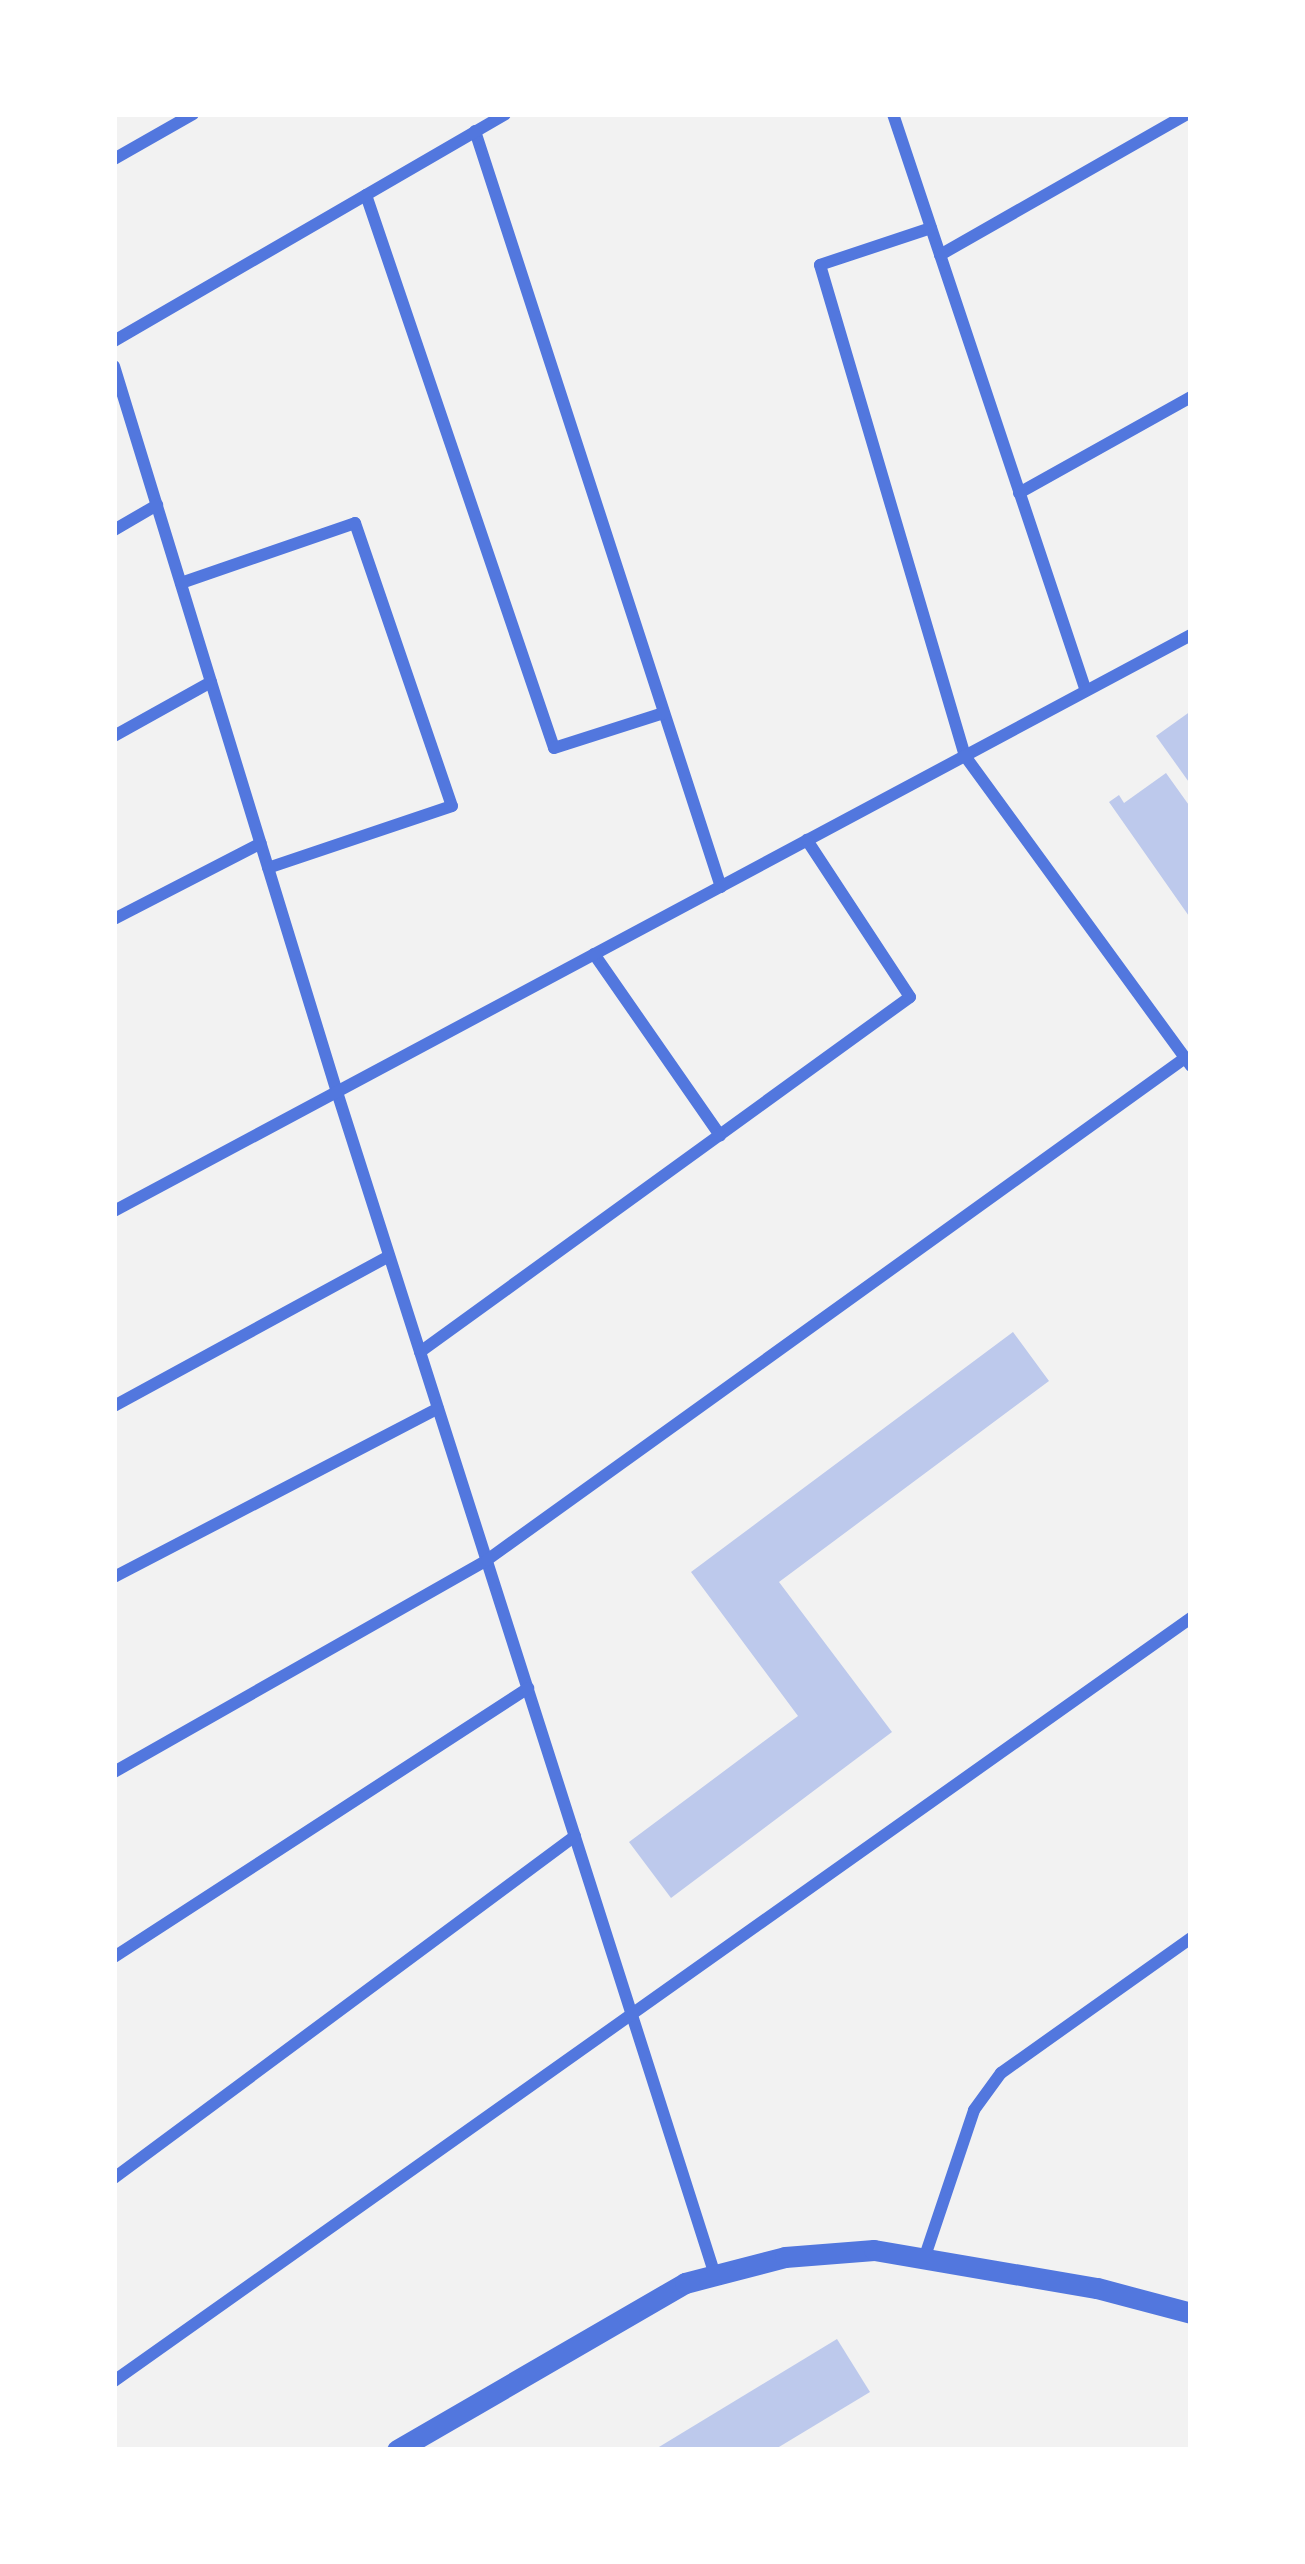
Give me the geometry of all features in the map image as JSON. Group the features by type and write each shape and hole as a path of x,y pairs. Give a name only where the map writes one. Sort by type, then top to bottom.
{"street":[{"path":"114,159 193,114"},
{"path":"114,341 505,114"},
{"path":"892,114 1086,692"},
{"path":"940,255 1187,114"},
{"path":"475,131 721,887"},
{"path":"367,195 554,748 664,713"},
{"path":"114,1772 487,1560 1188,1062 964,756 820,265 931,228"},
{"path":"114,366 389,1256 716,2275"},
{"path":"1019,493 1191,397"},
{"path":"114,530 157,505"},
{"path":"181,583 355,523 452,806 268,868"},
{"path":"114,1211 1191,635"},
{"path":"114,736 211,682"},
{"path":"420,1352 910,997 807,840"},
{"path":"114,919 261,843"},
{"path":"594,954 720,1135"},
{"path":"114,1406 389,1256"},
{"path":"114,1577 438,1408"},
{"path":"114,2381 634,2018 1191,1618"},
{"path":"114,1957 528,1688"},
{"path":"114,2179 575,1836"},
{"path":"923,2260 974,2110 1000,2073 1191,1938"},
{"path":"397,2450 685,2283 784,2257 874,2250 1097,2288 1191,2313"}],"building":[{"path":"1191,711 1191,785 1156,736"},
{"path":"1166,773 1191,808 1191,919 1109,802 1119,795 1124,803"},
{"path":"1013,1332 1049,1381 779,1582 892,1732 671,1898 629,1842 798,1716 691,1572"},
{"path":"837,2339 870,2392 774,2450 654,2450"}]}
